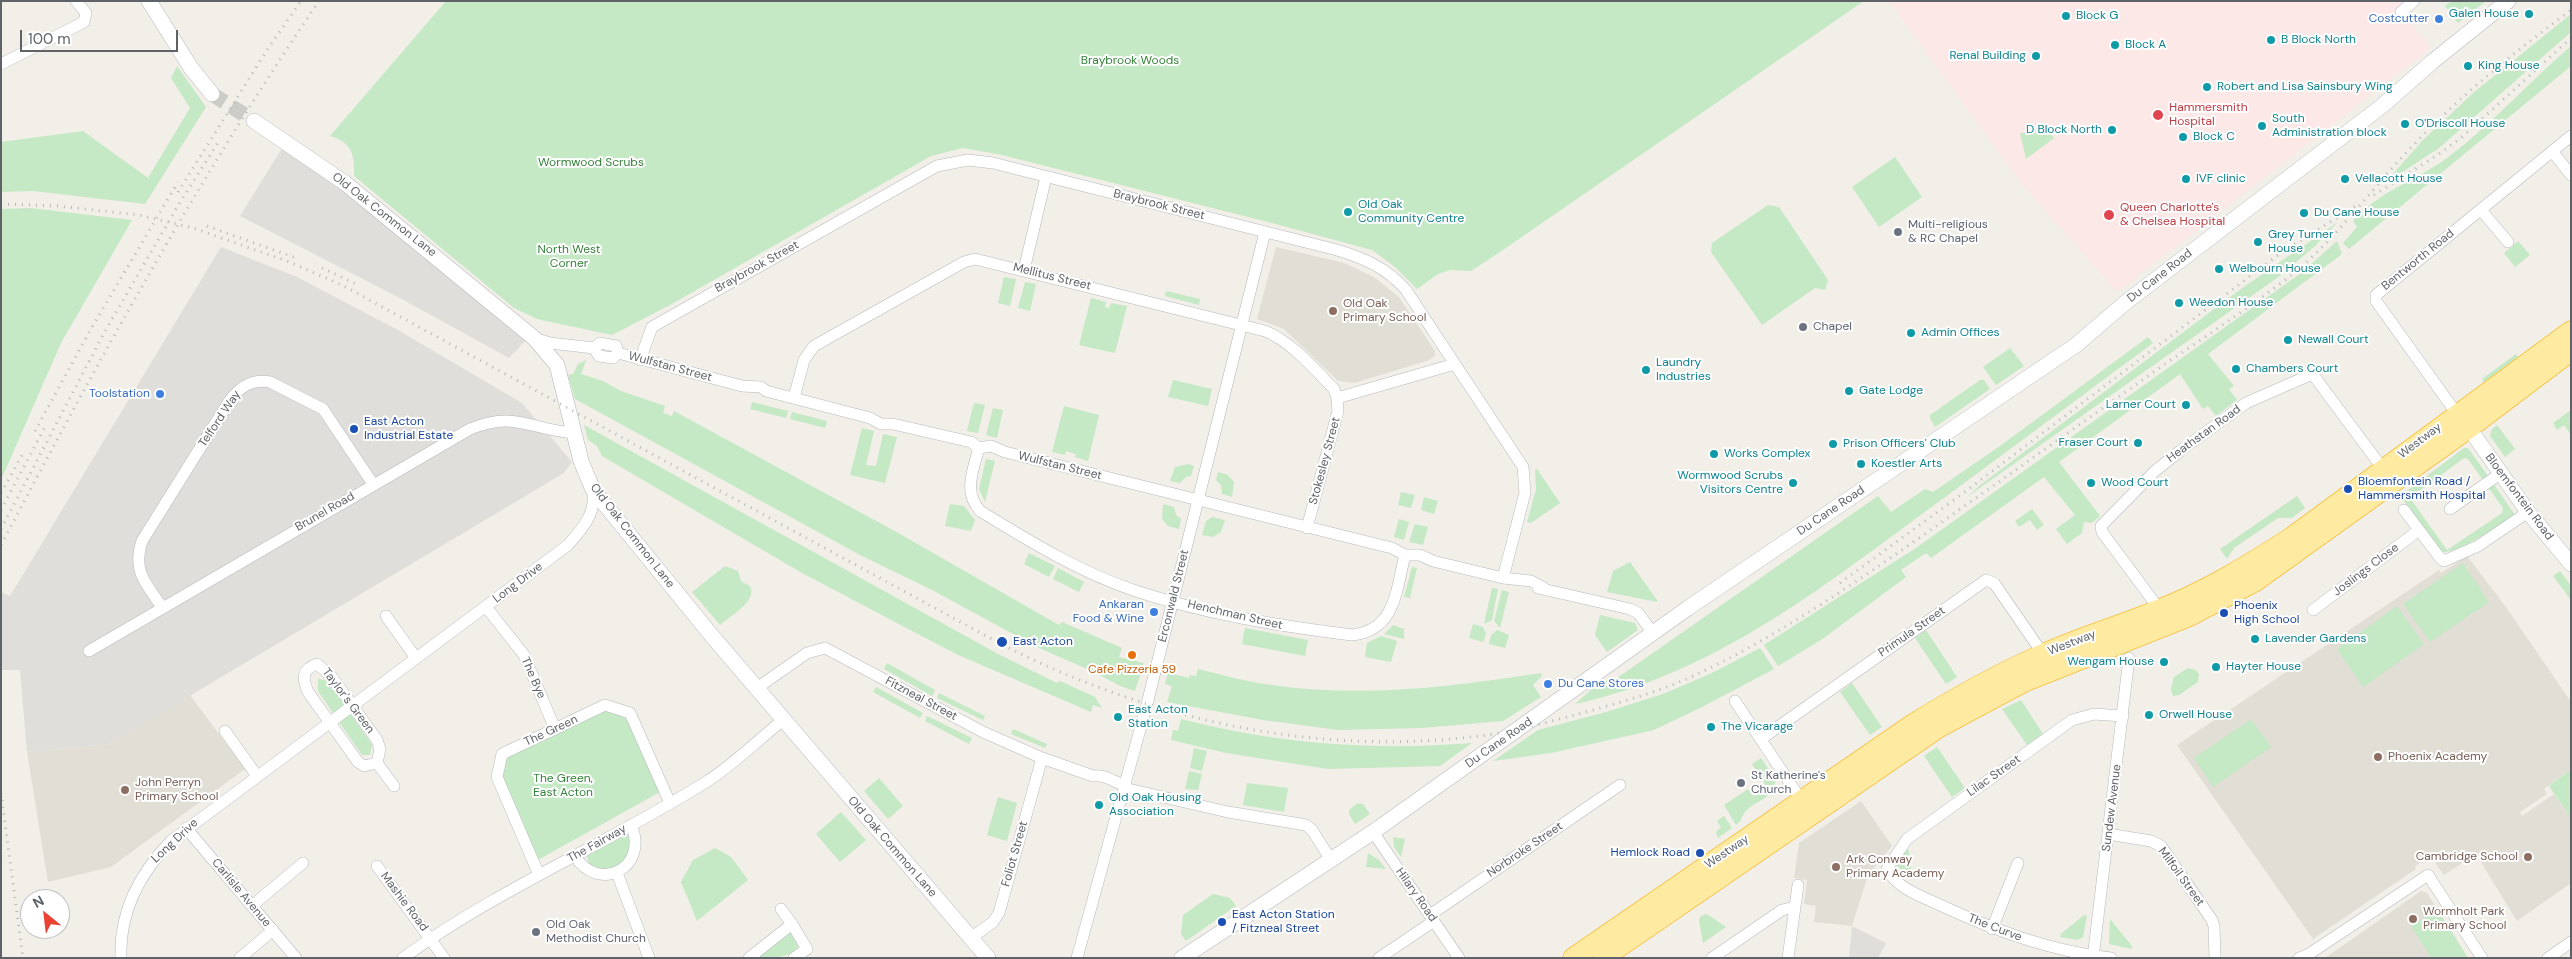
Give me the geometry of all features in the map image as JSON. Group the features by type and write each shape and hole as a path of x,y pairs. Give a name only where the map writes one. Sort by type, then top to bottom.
{"highway":[{"name":"Westway","path":"1603,958 1938,728 2024,682 2190,616 2256,581 2463,421 2571,331"},
{"name":"Westway","path":"1573,958 1939,708 2005,672 2043,654 2160,610 2224,579 2260,558 2384,469 2463,421 2571,351"}],"street":[{"path":"1,64 84,22 86,13 76,1"},
{"path":"149,1 192,68 212,94"},
{"path":"2401,12 2414,1"},
{"name":"Du Cane Road","path":"1182,958 1373,832 1653,633 2076,344 2125,303 2382,106 2432,62 2508,1"},
{"name":"Old Oak Common Lane","path":"254,120 361,196 534,338 557,365 583,469 593,490 783,720 988,958"},
{"name":"Bentworth Road","path":"2463,421 2375,298 2378,292 2571,136"},
{"path":"2552,151 2571,175"},
{"name":"Braybrook Street","path":"640,360 652,328 936,166 957,161 981,160 1357,256 1387,272 1406,290 1519,457 1526,475 1525,493 1504,578"},
{"path":"1024,270 1046,177"},
{"path":"2480,210 2508,242"},
{"name":"Erconwald Street","path":"1077,958 1125,786 1173,601 1265,232"},
{"name":"Mellitus Street","path":"794,398 804,360 814,346 970,260 982,260 1242,326 1266,330 1277,336 1334,390 1337,398"},
{"name":"Wulfstan Street","path":"534,338 550,343 594,348 599,356 613,358 618,353 742,386 761,387 766,391 870,418 881,424 894,424 971,442 979,448 991,446 1005,452 1392,548 1405,555 1420,554 1432,561 1504,578 1514,585 1527,588 1544,588 1630,609 1638,613 1653,633"},
{"path":"1337,398 1455,364"},
{"name":"Heathstan Road","path":"2160,610 2102,532 2101,526 2155,471 2246,403 2310,374 2314,376 2384,469"},
{"name":"Telford Way","path":"162,608 142,578 138,567 137,554 142,541 230,400 250,382 261,380 270,382 323,409 373,484"},
{"name":"Stokesley Street","path":"1308,528 1338,411 1337,398"},
{"name":"Brunel Road","path":"89,651 373,484 464,432 486,422 500,419 520,421 574,433"},
{"name":"Bloemfontein Road","path":"2463,421 2528,512 2570,562"},
{"name":"Henchman Street","path":"979,448 970,486 972,499 980,511 1102,578 1136,591 1173,601 1278,626 1352,635 1361,634 1369,632 1380,625 1391,610 1405,555"},
{"path":"2450,509 2501,473"},
{"name":"Long Drive","path":"121,958 123,924 130,898 151,861 186,828 329,724 568,545 583,528 592,512 594,502 593,490"},
{"path":"2404,510 2444,561 2478,546 2528,512"},
{"name":"Joslings Close","path":"2313,610 2419,530"},
{"name":"Primula Street","path":"1761,739 1986,580 1994,583 2043,654"},
{"name":"The Bye","path":"486,607 524,656 555,729"},
{"path":"386,616 416,658"},
{"name":"Fitzneal Street","path":"757,688 807,653 825,648 983,732 1042,758 1093,776 1101,775 1125,786"},
{"name":"Sundew Avenue","path":"2093,957 2129,658"},
{"name":"Taylor's Green","path":"318,664 324,668 377,740 380,749 376,763 364,766 358,762 329,724 303,681 304,674 309,667 318,664"},
{"path":"1735,701 1802,801"},
{"name":"The Green","path":"538,875 496,777 502,754 605,705 630,713 670,803"},
{"name":"Lilac Street","path":"1889,874 1887,870 1889,864 1906,838 2072,720 2094,714 2123,716"},
{"name":"The Fairway","path":"403,958 431,938 505,892 575,856 708,781 783,720"},
{"path":"225,731 257,776"},
{"name":"Foliot Street","path":"971,938 992,922 999,913 1042,758"},
{"path":"376,763 394,786"},
{"name":"Norbroke Street","path":"1379,958 1432,918 1620,785"},
{"path":"1125,786 1228,812 1306,826 1312,830 1331,860"},
{"path":"575,856 585,869 592,873 617,873 632,860 635,851 636,842 631,825"},
{"name":"Carlisle Avenue","path":"186,828 296,958"},
{"name":"Hilary Road","path":"1373,832 1459,958"},
{"name":"Milfoil Street","path":"2108,834 2151,840 2160,846 2212,920 2214,958"},
{"path":"253,906 303,863"},
{"path":"1992,929 2018,863"},
{"name":"Mashie Road","path":"377,866 444,958"},
{"path":"617,873 646,957"},
{"name":"The Curve","path":"1889,874 1915,893 1992,929 2093,957 2111,958"},
{"path":"2299,958 2309,954 2428,874 2482,958"},
{"path":"1788,958 1798,885"},
{"path":"1712,958 1782,910 1795,907"},
{"path":"781,909 807,948 794,958"},
{"path":"749,958 792,924"},
{"path":"240,958 273,930"},
{"path":"2548,958 2571,942"}],"shaded area":[{"name":"Hammersmith Hospital","path":"1889,1 2414,1 2401,12 2431,48 2117,292 2021,183"},
{"path":"284,145 373,208 527,339 509,358 398,297 240,216"},
{"path":"221,247 297,277 398,330 522,403 572,462 564,473 109,744 27,752 20,670 1,670 1,592 10,596"},
{"name":"Old Oak Primary School","path":"1276,247 1344,263 1374,277 1399,297 1435,351 1435,356 1427,361 1354,383 1338,381 1284,329 1257,319"},
{"name":"Phoenix Academy","path":"2467,556 2506,607 2571,702 2571,769 2544,789 2547,794 2520,812 2522,816 2554,794 2571,818 2571,883 2517,921 2476,854 2444,875 2431,856 2415,866 2416,869 2313,939 2177,745 2439,570 2441,573"},
{"name":"John Perryn Primary School","path":"190,695 245,769 111,867 48,882 27,752 109,744"},
{"name":"Ark Conway Primary Academy","path":"1861,801 1892,846 1868,875 1852,926 1814,922 1816,906 1804,904 1807,880 1794,878 1799,843"},
{"name":"Wormholt Park Primary School","path":"2421,891 2427,893 2468,958 2325,958"},
{"path":"1852,926 1886,943 1878,958 1849,958"}],"green space":[{"name":"Wormwood Scrubs","path":"446,1 1864,1 1471,271 1450,270 1438,274 1417,289 1395,267 1372,250 1002,155 963,148 931,156 670,305 612,335 537,319 514,308 354,176 354,162 351,150 343,142 330,136"},
{"path":"2452,1 2486,1 2458,23 2445,6"},
{"path":"2571,14 2571,32 2439,148 2384,184 2423,140 2473,93"},
{"path":"2571,46 2571,66 2349,249 2343,243 2357,227 2353,221 2362,211 2373,202 2447,158 2494,118"},
{"path":"177,66 206,107 145,204 33,191 1,192 1,142 83,131 148,178 190,108 171,78"},
{"path":"2050,132 2054,138 2026,159 2020,133"},
{"path":"1895,157 1922,197 1879,227 1852,187"},
{"path":"1768,205 1779,207 1828,280 1825,290 1815,288 1762,325 1711,252 1712,243"},
{"path":"30,208 132,220 61,343 1,480 1,209"},
{"path":"2338,222 2314,247 2277,278 1967,497 2238,291"},
{"path":"2337,241 2342,254 2208,354 2234,386 2229,389 2237,400 2216,416 2208,406 2203,409 2180,374 2059,462 2100,516 2092,523 2084,522 2082,533 2067,544 2056,529 2075,515 2044,477 1931,558 1926,553 1901,570 1906,577 1821,640 1778,666 1764,645 1916,548 2301,273"},
{"path":"2518,241 2530,255 2515,267 2504,253"},
{"path":"1004,277 1016,279 1010,306 998,303"},
{"path":"1025,282 1036,284 1030,311 1018,308"},
{"path":"1166,291 1200,299 1199,305 1165,296"},
{"path":"1091,298 1106,302 1105,307 1109,308 1111,303 1127,306 1115,353 1079,345"},
{"path":"2148,337 2153,343 1878,547 1798,603 1714,653 1670,674 1624,691 1575,704 1600,682 1617,678 1878,496 1891,512 1925,489 1933,492 2000,446"},
{"path":"2010,348 2024,366 1996,385 1983,367"},
{"path":"2516,354 2518,357 2484,382 2482,379"},
{"path":"586,360 581,374 603,381 621,391 665,406 663,413 672,416 674,411 900,534 1059,625 1062,622 1122,648 1119,657 1144,663 1135,691 1120,686 1094,672 1037,647 934,591 860,555 575,399 568,375 573,374 578,364"},
{"path":"1173,380 1212,389 1208,406 1168,397"},
{"path":"1980,380 1984,380 1990,389 1935,427 1930,415"},
{"path":"752,402 788,411 786,418 750,409"},
{"path":"974,403 985,405 978,433 967,431"},
{"path":"1064,406 1099,415 1088,461 1075,457 1076,454 1066,451 1065,455 1052,452"},
{"path":"993,408 1003,410 997,438 986,435"},
{"path":"2571,410 2571,435 2564,425 2557,430 2553,423"},
{"path":"792,412 827,421 825,428 790,419"},
{"path":"584,425 998,654 1057,683 1060,681 1095,697 1102,708 1093,705 1091,712 956,654 802,573 602,456 597,446 588,440"},
{"path":"2497,425 2515,449 2505,457 2490,436 2492,429"},
{"path":"862,428 874,431 866,465 876,466 883,434 897,437 885,483 850,475"},
{"path":"2464,448 2468,448 2488,476 2483,480 2468,459 2464,458 2410,498 2447,550 2502,513 2503,508 2488,487 2493,483 2515,515 2468,544 2442,552 2400,496"},
{"path":"986,459 995,461 985,502 979,489"},
{"path":"1188,464 1194,466 1191,476 1186,477 1180,483 1170,481 1175,467"},
{"path":"1537,469 1560,503 1531,523 1527,522 1536,489 1535,470"},
{"path":"1218,472 1228,475 1234,482 1232,497 1222,494 1221,485 1216,480"},
{"path":"1401,492 1415,495 1411,508 1398,505"},
{"path":"2297,496 2305,508 2292,518 2278,518 2234,548 2227,559 2220,549"},
{"path":"1424,497 1438,501 1434,514 1421,510"},
{"path":"950,504 964,506 975,520 971,531 945,526"},
{"path":"1163,504 1174,507 1176,515 1181,519 1179,529 1168,526 1162,519"},
{"path":"2032,509 2044,525 2037,530 2030,520 2019,527 2015,521"},
{"path":"1212,517 1225,520 1221,532 1213,537 1202,535 1206,521"},
{"path":"1399,519 1409,522 1404,540 1394,537"},
{"path":"1415,524 1428,527 1423,545 1409,542"},
{"path":"1029,553 1055,566 1049,577 1024,564"},
{"path":"1630,562 1657,602 1607,592 1613,571"},
{"path":"2463,563 2489,602 2430,642 2403,604"},
{"path":"725,566 738,571 741,581 750,586 751,592 747,603 720,625 692,592"},
{"path":"1412,567 1417,568 1410,598 1404,597"},
{"path":"1058,568 1084,582 1079,592 1053,579"},
{"path":"2560,571 2571,586 2571,600 2553,576"},
{"path":"1492,588 1498,589 1492,620 1484,624"},
{"path":"1502,590 1509,592 1500,628 1494,621"},
{"path":"2397,606 2424,644 2363,687 2337,649"},
{"path":"1600,615 1635,623 1638,630 1607,652 1595,635"},
{"path":"1473,624 1483,627 1486,634 1483,642 1469,638"},
{"path":"1393,625 1404,629 1404,639 1384,634"},
{"path":"1245,628 1308,640 1305,656 1242,644"},
{"path":"1497,630 1509,635 1505,648 1489,644 1491,635"},
{"path":"1926,630 1957,677 1946,684 1915,638"},
{"path":"1381,636 1397,641 1391,662 1365,657 1367,643"},
{"path":"1760,648 1774,669 1654,730 1551,753 1493,761 1538,730 1606,712 1663,694 1712,673"},
{"path":"887,663 935,690 932,696 884,669"},
{"path":"2188,668 2196,670 2199,675 2198,682 2179,695 2173,696 2171,689 2174,677"},
{"path":"1198,669 1263,684 1340,691 1407,689 1474,683 1541,673 1542,676 1533,685 1541,697 1503,721 1422,728 1338,730 1263,720 1167,702 1172,686 1165,684 1168,673 1189,678 1190,675 1196,676"},
{"path":"318,679 328,680 345,704 333,713 318,691"},
{"path":"1852,683 1882,727 1870,735 1840,692"},
{"path":"876,687 923,713 920,718 873,692"},
{"path":"939,693 985,716 983,720 937,698"},
{"path":"2021,700 2043,734 2027,745 2002,709"},
{"name":"The Green, East Acton","path":"604,709 615,710 628,721 660,792 536,861 499,773 503,755"},
{"path":"351,714 372,745 370,755 362,755 339,722"},
{"path":"927,716 972,738 969,744 925,721"},
{"path":"1181,719 1217,728 1289,740 1362,746 1472,743 1440,766 1328,769 1226,753 1171,740 1173,730 1178,731"},
{"path":"2251,719 2271,747 2213,787 2194,758"},
{"path":"1013,729 1047,744 1045,748 1011,734"},
{"path":"1937,747 1965,788 1952,797 1924,756"},
{"path":"1194,748 1207,751 1202,771 1190,768"},
{"path":"1761,758 1776,780 1767,797 1745,812 1736,825 1724,805 1748,789 1753,796 1767,787 1752,764"},
{"path":"2571,769 2571,818 2549,786"},
{"path":"1189,771 1202,774 1198,790 1185,789"},
{"path":"879,778 903,806 888,819 864,791"},
{"path":"1247,783 1288,788 1284,812 1243,805"},
{"path":"998,797 1017,803 1007,841 987,835"},
{"path":"1358,803 1363,804 1370,814 1355,824 1349,814 1349,810"},
{"path":"841,812 866,840 840,862 816,834"},
{"path":"1724,816 1732,828 1718,838 1716,832 1721,827 1717,821"},
{"path":"627,834 630,836 629,848 621,864 605,871 590,865 587,857 589,852"},
{"path":"1393,837 1405,839 1401,857 1394,847"},
{"path":"715,848 731,857 748,880 697,921 681,882 693,860"},
{"path":"1906,849 1909,851 1912,879 1896,865"},
{"path":"1368,853 1379,860 1386,869 1366,867"},
{"path":"1213,894 1230,898 1236,906 1186,941 1181,934 1183,915"},
{"path":"2438,910 2468,958 2431,958 2411,926"},
{"path":"1707,914 1726,927 1703,943 1699,920 1701,916"},
{"path":"2084,915 2087,916 2083,937 2077,940 2060,937 2062,933"},
{"path":"2110,919 2132,946 2132,949 2109,944"},
{"path":"790,932 798,946 791,953 779,957 754,958"}],"tunnel":[{"path":"212,94 254,121"}],"railway":[{"path":"178,192 267,50 301,1"},
{"path":"1,545 75,406 152,269 233,134 319,1"},
{"path":"1,204 58,206 139,215 193,228 287,261 342,285 1001,644 1057,670 1114,693 1173,712 1233,726 1294,736 1356,741 1417,741 1506,732 1645,695 1702,672 1741,652 1816,608 1925,534 2248,307 2299,269 2328,241 2426,132 2465,95 2571,10"},
{"path":"2374,195 2439,154 2462,137 2571,38"},
{"path":"1,529 104,333 179,204 219,141"},
{"path":"35,431 92,327 178,182"},
{"path":"1840,583 1958,497 2282,252 2359,204"},
{"path":"207,226 299,259"},
{"path":"322,268 356,284"},
{"path":"1,510 46,425"},
{"path":"1,493 22,455"},
{"path":"1,793 23,958"}],"place":[{"name":"Galen House","path":"2529,14"},
{"name":"Block G","path":"2066,16"},
{"name":"Costcutter","path":"2439,19"},
{"name":"B Block North","path":"2271,40"},
{"name":"Block A","path":"2115,45"},
{"name":"Renal Building","path":"2036,56"},
{"name":"King House","path":"2468,66"},
{"name":"Robert and Lisa Sainsbury Wing","path":"2207,87"},
{"name":"Hammersmith Hospital","path":"2158,115"},
{"name":"O'Driscoll House","path":"2405,124"},
{"name":"South Administration block","path":"2262,126"},
{"name":"D Block North","path":"2112,130"},
{"name":"Block C","path":"2183,137"},
{"name":"IVF clinic","path":"2186,179"},
{"name":"Vellacott House","path":"2345,179"},
{"name":"Old Oak Community Centre","path":"1348,212"},
{"name":"Du Cane House","path":"2304,213"},
{"name":"Queen Charlotte's & Chelsea Hospital","path":"2109,215"},
{"name":"Multi-religious & RC Chapel","path":"1898,232"},
{"name":"Grey Turner House","path":"2258,242"},
{"name":"Welbourn House","path":"2219,269"},
{"name":"Weedon House","path":"2179,303"},
{"name":"Old Oak Primary School","path":"1333,311"},
{"name":"Chapel","path":"1803,327"},
{"name":"Admin Offices","path":"1911,333"},
{"name":"Newall Court","path":"2288,340"},
{"name":"Chambers Court","path":"2236,369"},
{"name":"Laundry Industries","path":"1646,370"},
{"name":"Gate Lodge","path":"1849,391"},
{"name":"Toolstation","path":"160,394"},
{"name":"Larner Court","path":"2186,405"},
{"name":"East Acton Industrial Estate","path":"354,429"},
{"name":"Fraser Court","path":"2138,443"},
{"name":"Prison Officers' Club","path":"1833,444"},
{"name":"Works Complex","path":"1714,454"},
{"name":"Koestler Arts","path":"1861,464"},
{"name":"Wormwood Scrubs Visitors Centre","path":"1793,483"},
{"name":"Wood Court","path":"2091,483"},
{"name":"Bloemfontein Road / Hammersmith Hospital","path":"2348,489"},
{"name":"Ankaran Food & Wine","path":"1154,612"},
{"name":"Phoenix High School","path":"2224,613"},
{"name":"Lavender Gardens","path":"2255,639"},
{"name":"East Acton","path":"1002,642"},
{"name":"Cafe Pizzeria 59","path":"1132,655"},
{"name":"Wengam House","path":"2164,662"},
{"name":"Hayter House","path":"2216,667"},
{"name":"Du Cane Stores","path":"1548,684"},
{"name":"Orwell House","path":"2149,715"},
{"name":"East Acton Station","path":"1118,717"},
{"name":"The Vicarage","path":"1711,727"},
{"name":"Phoenix Academy","path":"2378,757"},
{"name":"St Katherine's Church","path":"1741,783"},
{"name":"John Perryn Primary School","path":"125,790"},
{"name":"Old Oak Housing Association","path":"1099,805"},
{"name":"Hemlock Road","path":"1700,853"},
{"name":"Cambridge School","path":"2528,857"},
{"name":"Ark Conway Primary Academy","path":"1836,867"},
{"name":"Wormholt Park Primary School","path":"2413,919"},
{"name":"East Acton Station / Fitzneal Street","path":"1222,922"},
{"name":"Old Oak Methodist Church","path":"536,932"}],"park label":[{"name":"Braybrook Woods","path":"1130,61"},
{"name":"North West Corner","path":"569,257"}]}
